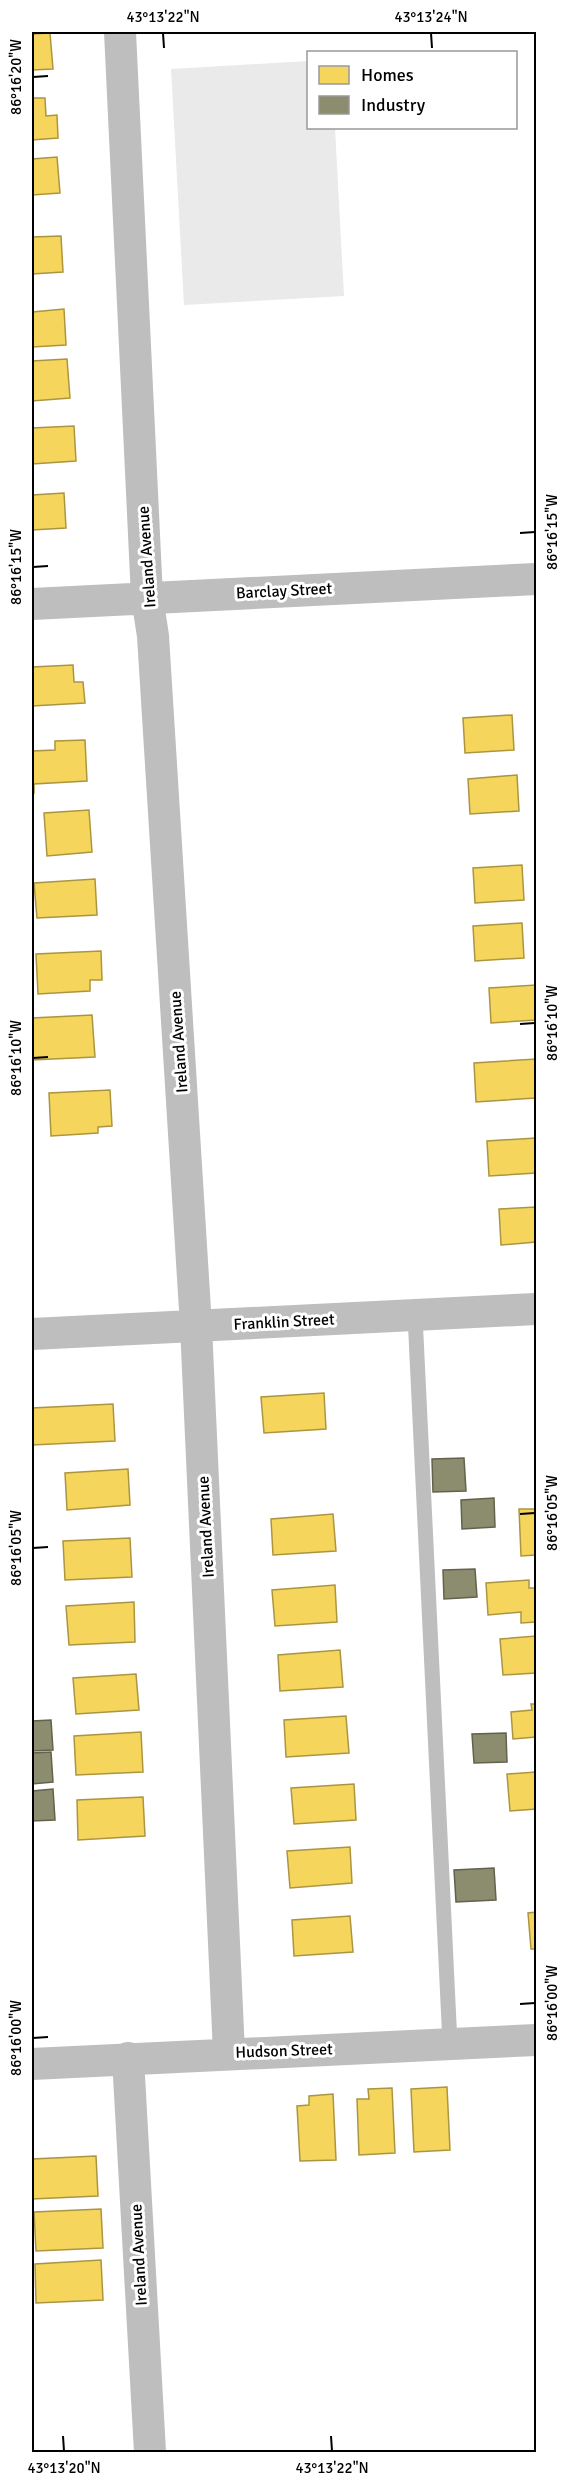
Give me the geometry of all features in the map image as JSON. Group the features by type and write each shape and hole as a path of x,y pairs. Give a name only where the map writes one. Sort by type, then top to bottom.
{"street":[{"name":"Ireland Avenue","path":"120,32 147,597 153,636 196,1326 229,2054"},
{"name":"Barclay Street","path":"32,604 537,579"},
{"name":"Franklin Street","path":"32,1334 537,1309"},
{"name":"Hudson Street","path":"32,2064 537,2040"},
{"name":"Ireland Avenue","path":"128,2058 150,2452"}],"lane":[{"path":"415,1315 450,2044"}],"shaded area":[{"path":"307,61 307,129 335,129 344,296 184,305 171,69"}],"building: Homes":[{"path":"50,33 53,69 32,70 32,34"},
{"path":"32,98 45,98 46,116 57,115 58,138 32,140"},
{"path":"57,157 60,193 32,195 32,159"},
{"path":"61,236 63,272 32,274 32,237"},
{"path":"64,309 66,345 32,347 32,312"},
{"path":"67,359 70,398 32,401 32,361"},
{"path":"74,426 76,461 32,464 32,428"},
{"path":"64,493 66,528 32,530 32,495"},
{"path":"73,665 74,682 83,682 85,703 32,706 32,667"},
{"path":"512,715 514,750 465,753 463,718"},
{"path":"85,740 87,781 34,784 34,793 32,793 32,751 55,750 55,741"},
{"path":"517,775 519,811 470,814 468,779"},
{"path":"89,810 92,852 47,856 44,813"},
{"path":"522,865 524,900 475,903 473,868"},
{"path":"95,879 97,915 37,918 34,883"},
{"path":"522,923 524,958 475,961 473,926"},
{"path":"101,951 102,980 90,980 90,991 38,994 36,954"},
{"path":"536,985 536,1020 491,1023 489,988"},
{"path":"92,1015 95,1057 32,1060 32,1018"},
{"path":"536,1059 536,1098 476,1102 474,1063"},
{"path":"110,1090 112,1126 98,1127 98,1133 51,1136 49,1093"},
{"path":"536,1138 536,1173 489,1176 487,1141"},
{"path":"536,1207 536,1242 501,1245 499,1209"},
{"path":"324,1393 326,1429 264,1433 261,1397"},
{"path":"113,1404 115,1441 32,1445 32,1408"},
{"path":"128,1469 130,1505 67,1510 65,1473"},
{"path":"519,1509 536,1509 536,1555 521,1556"},
{"path":"333,1514 336,1551 273,1555 271,1519"},
{"path":"130,1538 132,1577 65,1580 63,1541"},
{"path":"529,1580 529,1588 536,1588 536,1622 521,1623 521,1612 488,1615 486,1583"},
{"path":"335,1585 337,1622 275,1626 272,1590"},
{"path":"134,1602 135,1642 69,1645 66,1606"},
{"path":"536,1636 536,1673 503,1675 500,1639"},
{"path":"340,1650 343,1687 280,1691 278,1655"},
{"path":"136,1674 139,1710 76,1714 73,1678"},
{"path":"531,1704 536,1704 536,1737 513,1739 511,1712 532,1710"},
{"path":"346,1716 349,1753 286,1757 284,1720"},
{"path":"141,1732 143,1772 76,1775 74,1736"},
{"path":"536,1772 536,1809 510,1811 507,1774"},
{"path":"354,1784 356,1820 294,1824 291,1788"},
{"path":"143,1797 145,1836 78,1840 77,1800"},
{"path":"350,1847 352,1883 290,1888 287,1851"},
{"path":"536,1912 536,1949 531,1949 528,1913"},
{"path":"350,1916 353,1952 294,1956 292,1920"},
{"path":"447,2087 450,2150 414,2152 411,2089"},
{"path":"392,2088 395,2153 359,2155 357,2099 369,2099 368,2089"},
{"path":"333,2094 336,2160 300,2161 297,2106 309,2105 309,2096"},
{"path":"96,2156 98,2196 32,2199 32,2159"},
{"path":"101,2209 103,2248 36,2251 34,2212"},
{"path":"101,2260 103,2300 36,2303 35,2264"}],"building: Industry":[{"path":"464,1458 466,1491 433,1492 432,1459"},
{"path":"494,1498 495,1527 462,1529 461,1500"},
{"path":"475,1569 477,1597 444,1599 443,1570"},
{"path":"51,1720 53,1750 32,1751 32,1721"},
{"path":"506,1733 507,1762 474,1763 472,1734"},
{"path":"51,1752 53,1782 32,1784 32,1753"},
{"path":"53,1789 55,1820 32,1821 32,1791"},
{"path":"494,1868 496,1900 456,1902 454,1870"}]}
